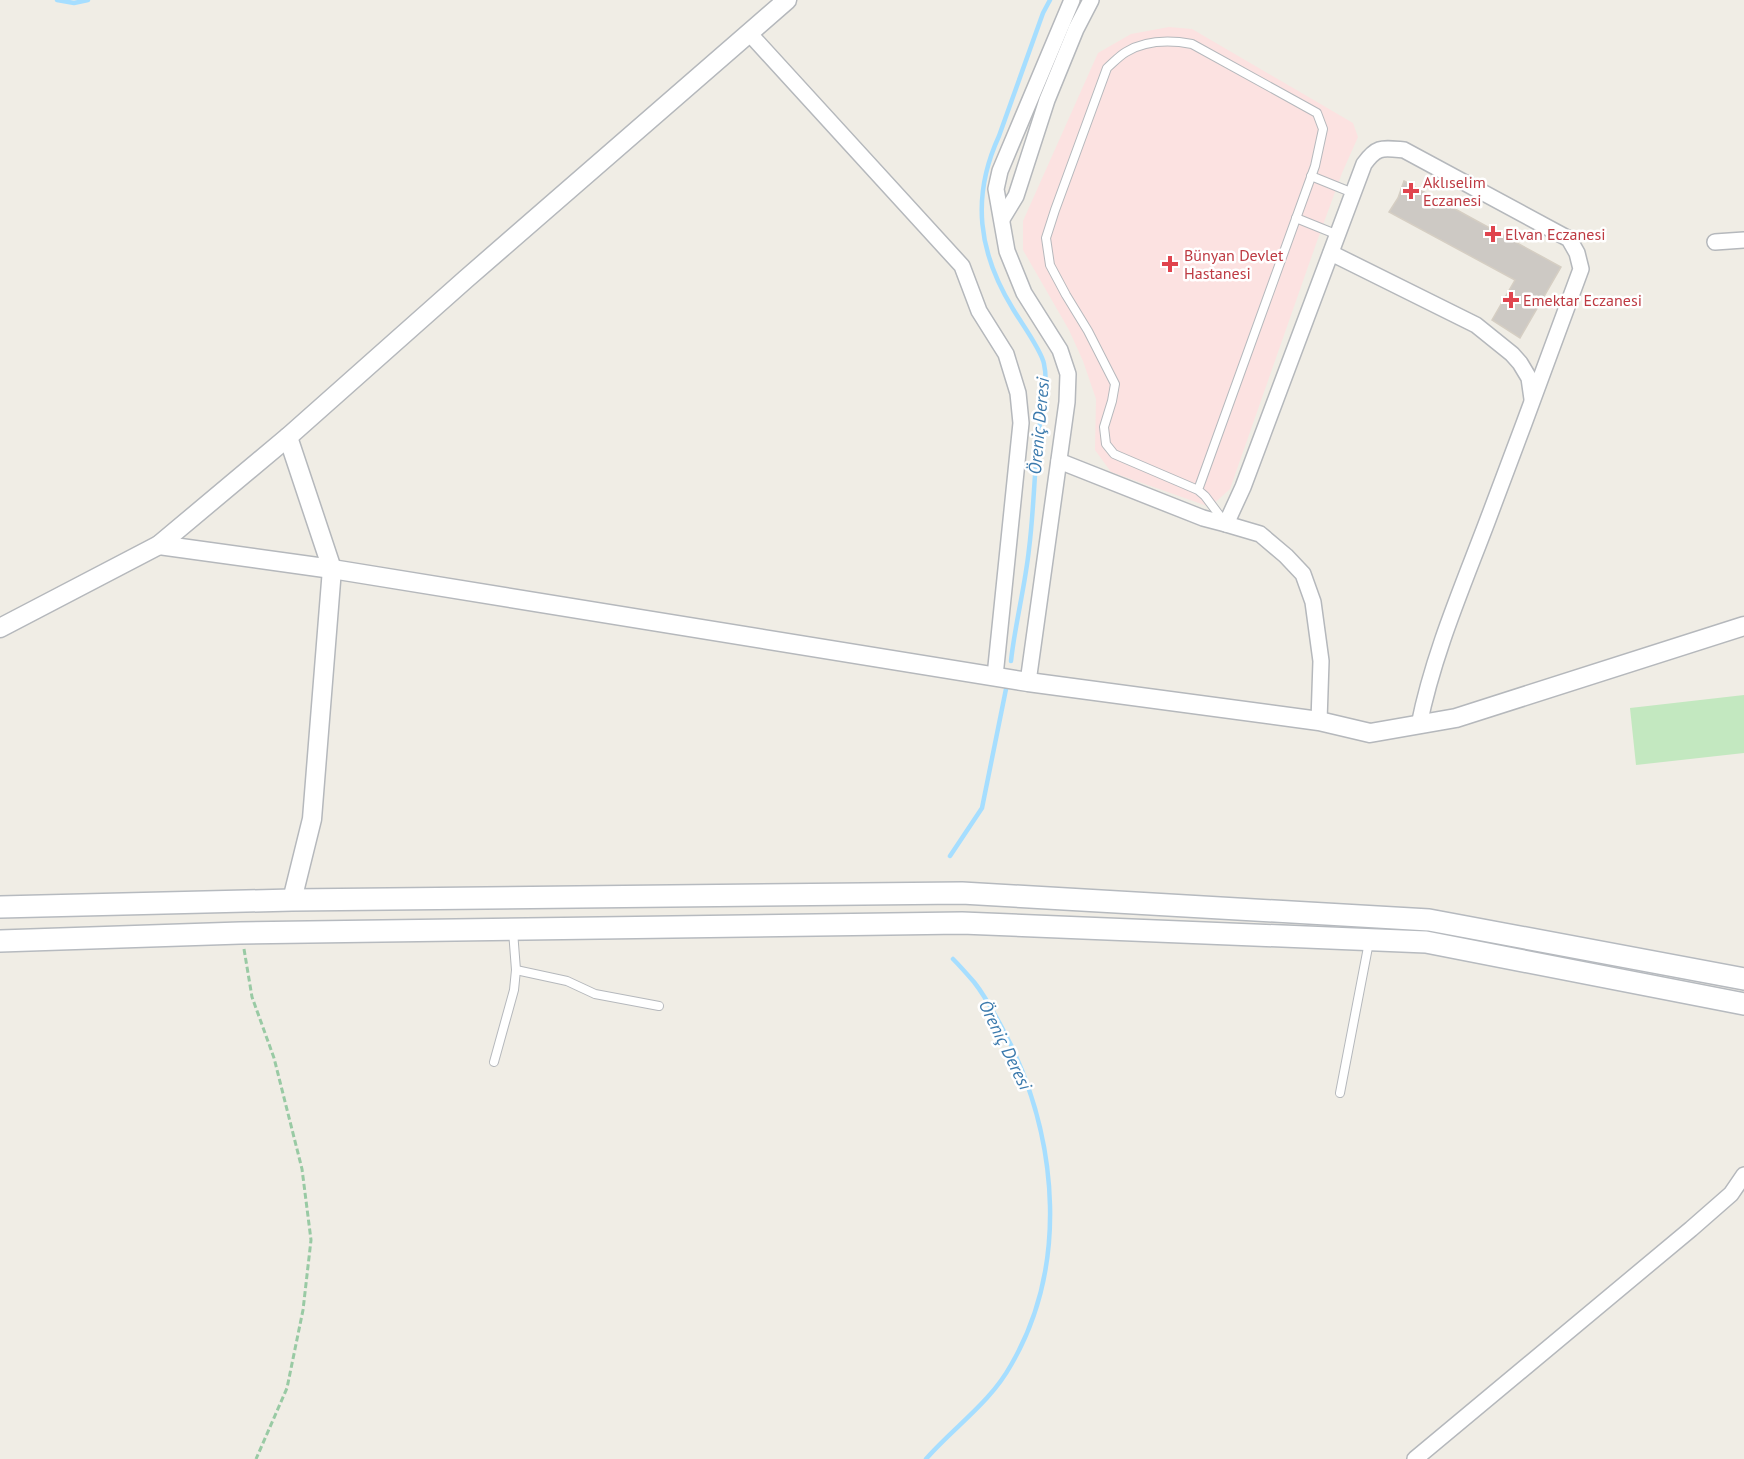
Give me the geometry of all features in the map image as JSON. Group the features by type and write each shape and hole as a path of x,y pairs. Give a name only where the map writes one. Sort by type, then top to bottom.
{"main road":[{"path":"0,907 292,900 962,893 1429,920 1744,979"},
{"path":"0,941 240,933 962,923 1426,942 1744,1004"}],"street":[{"path":"0,628 159,545 288,437 787,0"},
{"path":"1029,682 1067,402 1068,374 1060,350 1018,280 1007,251 996,189 1000,171 1072,0"},
{"path":"1002,219 1016,196 1047,100 1090,0"},
{"path":"749,33 962,266 979,311 1006,354 1015,379 1021,423 995,676"},
{"path":"1226,524 1243,487 1364,164 1373,152 1386,148 1404,150 1569,239 1577,253 1581,269 1442,639 1425,695 1419,725"},
{"path":"1715,242 1744,240"},
{"path":"1331,253 1476,325 1520,363 1528,378 1532,402"},
{"path":"288,437 332,569 312,819 292,900"},
{"path":"1059,461 1203,518 1260,534 1286,556 1303,573 1313,602 1321,661 1319,721"},
{"path":"159,545 332,569 1029,682 1319,721 1370,733 1456,718 1744,626"},
{"path":"1415,1459 1691,1229 1731,1194 1744,1175"}],"lane":[{"path":"1198,490 1311,176 1323,129 1317,113 1192,44 1148,43 1126,52 1107,68 1054,210 1046,238 1050,265 1115,384 1104,427 1106,444 1114,454 1198,490 1226,524"},
{"path":"1311,176 1353,193"},
{"path":"1296,218 1338,235"},
{"path":"494,1062 514,990 516,970 513,929"},
{"path":"1340,1093 1369,940"},
{"path":"516,970 567,981 604,997 659,1006"}],"path":[{"path":"240,933 252,997 274,1058 302,1169 311,1240 303,1310 287,1388 256,1459"}],"shaded area":[{"name":"Bünyan Devlet Hastanesi","path":"1169,27 1192,29 1353,123 1358,137 1316,244 1230,489 1210,507 1111,472 1095,450 1096,399 1083,361 1069,330 1023,250 1023,221 1098,53 1131,34"}],"green space":[{"path":"1744,695 1744,753 1636,765 1630,708"}],"building":[{"path":"1404,181 1561,267 1520,338 1492,320 1515,280 1389,212 1398,198"}],"waterway":[{"path":"57,0 74,3 88,0"},
{"name":"Öreniç Deresi","path":"1011,661 1029,549 1045,372 1042,358 1001,288 992,266 982,224 982,203 984,181 990,159 1043,13 1050,0"},
{"name":"Öreniç Deresi","path":"950,856 982,808 1006,689"},
{"name":"Öreniç Deresi","path":"926,1459 993,1391 1011,1365 1029,1327 1042,1288 1048,1247 1050,1206 1047,1164 1039,1123 1027,1083 1011,1045 989,1005 974,982 953,959"}],"place":[{"name":"Aklıselim Eczanesi","path":"1411,191"},
{"name":"Elvan Eczanesi","path":"1493,234"},
{"name":"Bünyan Devlet Hastanesi","path":"1170,264"},
{"name":"Emektar Eczanesi","path":"1511,300"}]}
